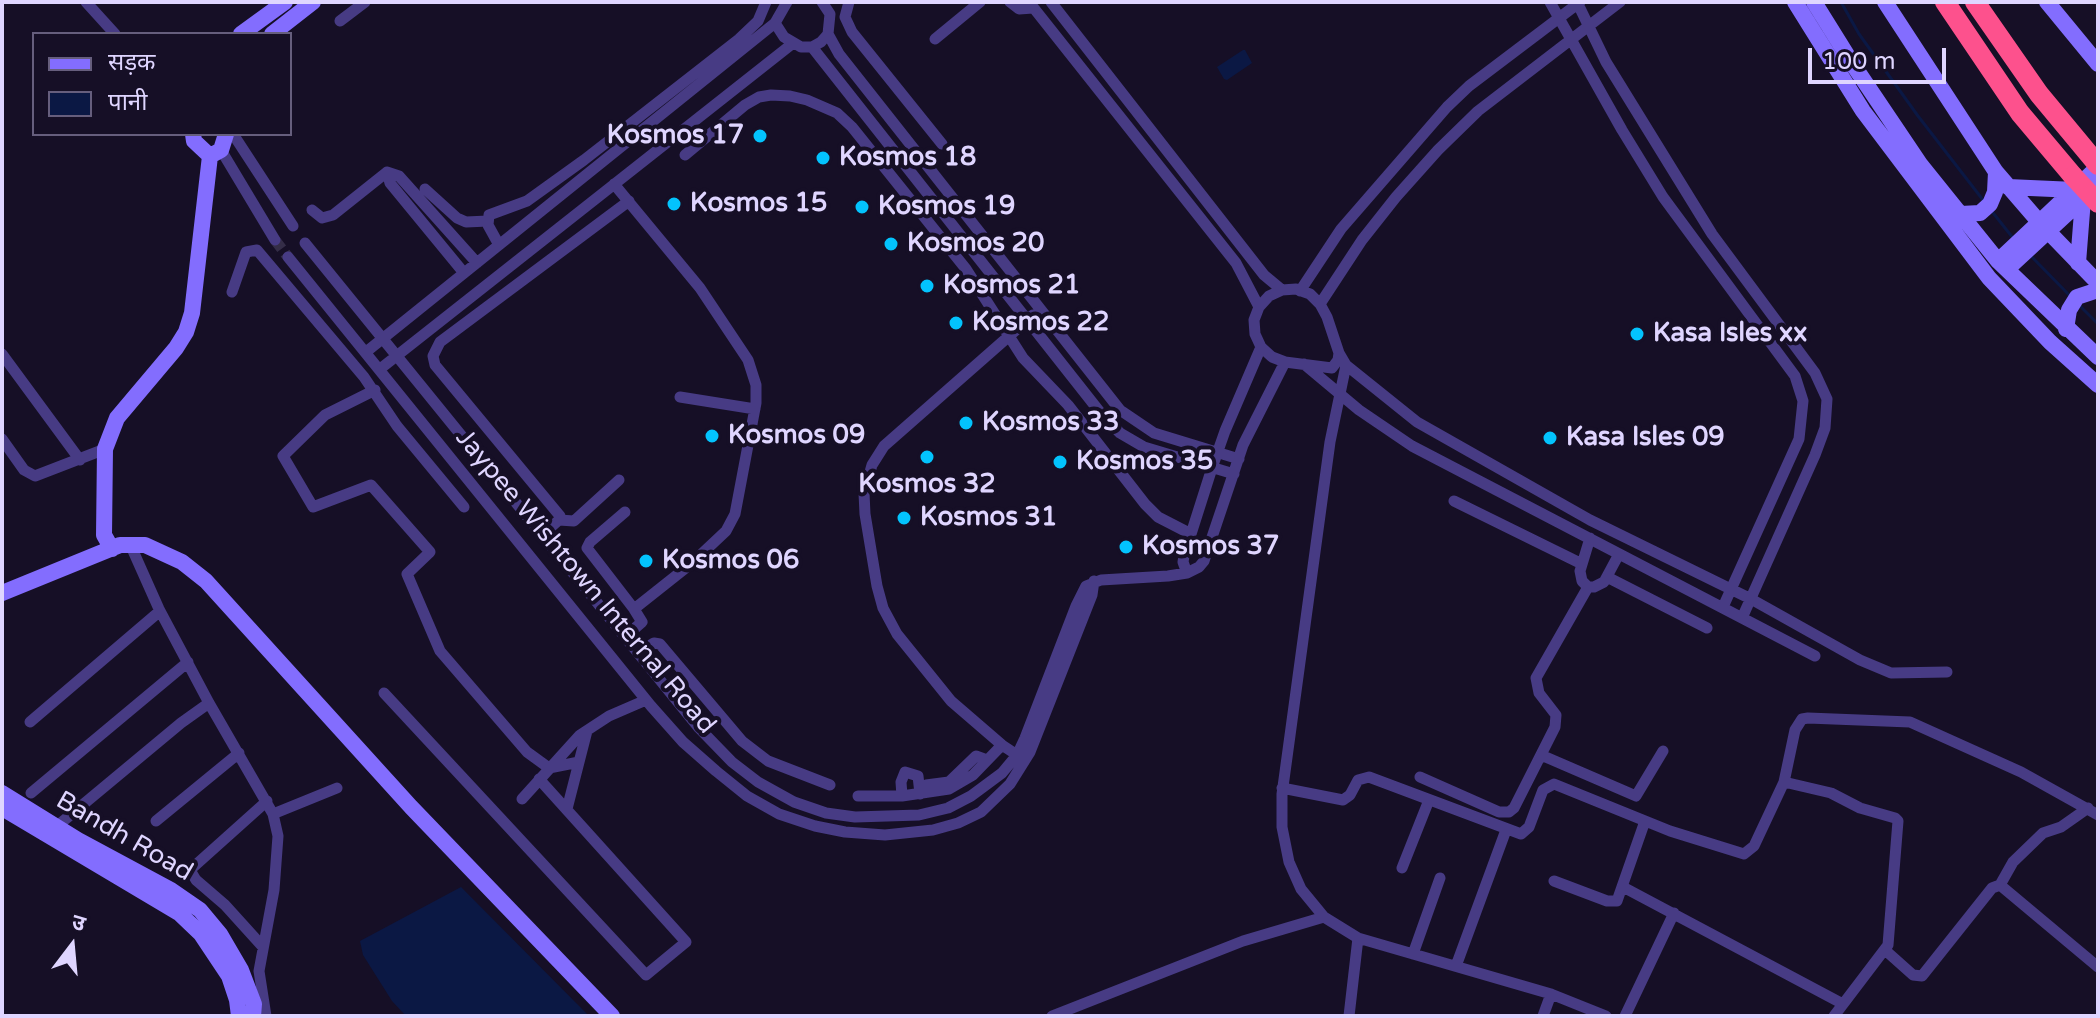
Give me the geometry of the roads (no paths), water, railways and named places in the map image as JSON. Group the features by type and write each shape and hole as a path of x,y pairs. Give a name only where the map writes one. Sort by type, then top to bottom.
{"highway":[{"path":"1945,2 2020,113 2082,192"},
{"path":"1975,2 2039,94 2096,163"}],"street":[{"path":"86,2 113,32"},
{"path":"244,32 285,2"},
{"path":"275,32 313,2"},
{"path":"340,21 365,2"},
{"path":"499,245 488,221 489,215 519,205 561,176 739,39 758,21 766,2"},
{"path":"366,352 775,23 787,2"},
{"path":"775,23 792,44 812,47 828,34 831,25 830,14 822,2"},
{"path":"849,2 845,17 852,32 942,144"},
{"path":"935,39 980,2"},
{"path":"1010,2 1019,9 1031,5 1236,263 1259,307"},
{"path":"1051,2 1264,275 1282,290"},
{"path":"1550,2 1653,182 1795,376 1803,401 1799,439 1723,607"},
{"path":"1300,291 1341,229 1447,107 1469,86 1579,2 1606,62 1712,234 1815,373 1827,399 1825,428 1815,455 1742,618"},
{"path":"1320,304 1370,229 1438,150 1478,111 1620,2"},
{"path":"1795,2 1897,160 1989,278 2050,342 2098,385"},
{"path":"1814,2 1920,164 2002,265 2098,357"},
{"path":"1885,2 1979,151 2044,227 2098,283"},
{"path":"2047,2 2098,64"},
{"path":"828,34 839,54 1120,410 1154,433 1239,459"},
{"path":"380,369 792,44"},
{"path":"812,47 1103,416 1120,433 1144,447 1234,474"},
{"path":"733,90 745,105"},
{"path":"685,155 745,105 771,95 807,100 837,113 852,127 966,269 1023,358 1068,405 1151,511 1191,534"},
{"path":"193,136 194,141 219,147 275,240"},
{"path":"234,136 293,226"},
{"path":"112,549 104,535 105,449 117,418 186,332 192,313 219,147"},
{"path":"2078,263 2082,192 2096,163"},
{"path":"387,172 399,176 477,263"},
{"path":"312,210 322,218 333,215 387,172"},
{"path":"387,172 390,183 464,273"},
{"path":"1961,214 1985,209 1995,192 1996,172"},
{"path":"1653,182 1674,173"},
{"path":"614,184 700,288 748,360 756,385 755,409 735,514 726,531 702,556 634,609"},
{"path":"2002,265 2082,192 2098,185"},
{"path":"2008,187 2082,192"},
{"path":"425,189 457,218 466,222 488,221"},
{"path":"559,520 560,516 435,365 433,356 440,342 629,201"},
{"name":"Jaypee Wishtown Internal Road","path":"305,243 395,357 626,636 667,692 732,762 758,782 794,802 826,813 882,818 919,815 948,808 971,796 1002,773 1017,755 1080,597 1086,586 1094,581"},
{"path":"232,292 246,252 257,250 375,390 397,426 464,507"},
{"name":"Jaypee Wishtown Internal Road","path":"288,257 683,742 747,796 779,814 845,832 885,835 933,830 981,812 997,799 1021,768 1079,630 1094,581"},
{"path":"1339,353 1332,368 1285,362 1272,357 1261,347 1255,334 1254,320 1259,307 1269,296 1282,290 1310,294 1320,304 1346,365 1417,422 1590,520 1751,599 1860,660 1891,673 1947,672"},
{"path":"2066,329 2069,310 2077,297 2098,290"},
{"path":"1000,318 1016,305"},
{"path":"1017,755 951,701 897,634 883,608 877,586 864,493 872,465 884,446 1041,308"},
{"path":"1187,573 1183,562 1212,468 1261,347"},
{"path":"2,354 80,460"},
{"path":"1094,581 1187,573 1199,567 1204,561 1239,459 1285,362"},
{"path":"1304,364 1338,393 1412,446 1815,656"},
{"path":"1346,365 1338,393 1282,788 1282,827 1289,862 1301,889 1324,917 1358,938 1551,994 1606,1016"},
{"path":"375,390 325,415 283,456 313,507 371,485 430,552 407,574 440,651 527,752 549,768 579,762"},
{"path":"680,397 755,409"},
{"path":"2,439 24,470 35,476 105,449"},
{"path":"542,535 559,520 574,521 619,480"},
{"path":"1454,501 1582,564"},
{"path":"625,512 587,544 587,548 642,622 626,636"},
{"path":"1588,587 1580,576 1590,538"},
{"path":"130,544 160,611 273,814 278,836 276,866 259,971 266,1016"},
{"path":"3,590 130,544 145,545 182,562 206,581 411,807 612,1016"},
{"path":"1420,777 1499,812 1509,812 1514,808 1555,727 1556,715 1539,693 1536,678 1588,587 1600,584 1607,577 1619,554"},
{"path":"1607,577 1707,628"},
{"path":"30,722 160,611"},
{"path":"638,653 654,643 660,644 742,741 768,761 830,785"},
{"path":"31,793 188,662"},
{"path":"384,693 646,975 686,942 539,779"},
{"path":"522,799 569,745 587,730 609,716 646,700"},
{"path":"56,827 209,703"},
{"path":"1282,788 1343,800 1350,795 1358,780 1369,777 1515,834 1525,833 1543,790 1554,784 1670,831 1744,854 1754,846 1784,782 1795,730 1802,719 1900,721 1920,726 2021,772 2093,811"},
{"path":"567,809 587,730"},
{"path":"858,796 902,796 949,782 976,756 987,760 1002,745"},
{"path":"1541,755 1636,796 1663,751"},
{"path":"156,821 239,753"},
{"path":"716,771 732,762"},
{"path":"902,796 901,782 905,772 918,776 923,789"},
{"path":"1784,782 1831,793 1860,808 1898,821 1889,940 1885,950 1834,1016"},
{"path":"273,814 337,788"},
{"name":"Bandh Road","path":"2,793 56,827 171,890 200,910 220,934 241,970 254,1004 253,1016"},
{"path":"1402,868 1429,800"},
{"path":"263,947 225,905 196,880 190,870 267,801"},
{"name":"Bandh Road","path":"2,808 179,913 201,934 229,976 239,1016"},
{"path":"1885,950 1913,975 1922,976 1992,888 2000,885 2013,862 2043,833 2093,811"},
{"path":"1554,881 1613,903 1620,897 1645,821"},
{"path":"1456,966 1506,830"},
{"path":"1413,954 1440,878"},
{"path":"2000,885 2098,967"},
{"path":"1623,887 1843,1004"},
{"path":"1625,1016 1674,913"},
{"path":"1052,1016 1243,941 1324,917"},
{"path":"1349,1016 1358,938"},
{"path":"1543,1016 1551,994"}],"water":[{"path":"1243,50 1252,63 1224,79 1217,67"},
{"path":"461,887 589,1016 406,1016 392,1001 363,955 360,941"}],"waterway":[{"path":"1841,2 1859,34 1983,200"},
{"path":"1990,209 2013,238"},
{"path":"2030,255 2072,298"},
{"path":"2080,306 2098,324"}],"tunnel":[{"path":"275,240 288,257"}],"place":[{"name":"Kosmos 17","path":"760,136"},
{"name":"Kosmos 18","path":"823,158"},
{"name":"Kosmos 15","path":"674,204"},
{"name":"Kosmos 19","path":"862,207"},
{"name":"Kosmos 20","path":"891,244"},
{"name":"Kosmos 21","path":"927,286"},
{"name":"Kosmos 22","path":"956,323"},
{"name":"Kasa Isles xx","path":"1637,334"},
{"name":"Kosmos 33","path":"966,423"},
{"name":"Kosmos 09","path":"712,436"},
{"name":"Kasa Isles 09","path":"1550,438"},
{"name":"Kosmos 32","path":"927,457"},
{"name":"Kosmos 35","path":"1060,462"},
{"name":"Kosmos 31","path":"904,518"},
{"name":"Kosmos 37","path":"1126,547"},
{"name":"Kosmos 06","path":"646,561"}]}
